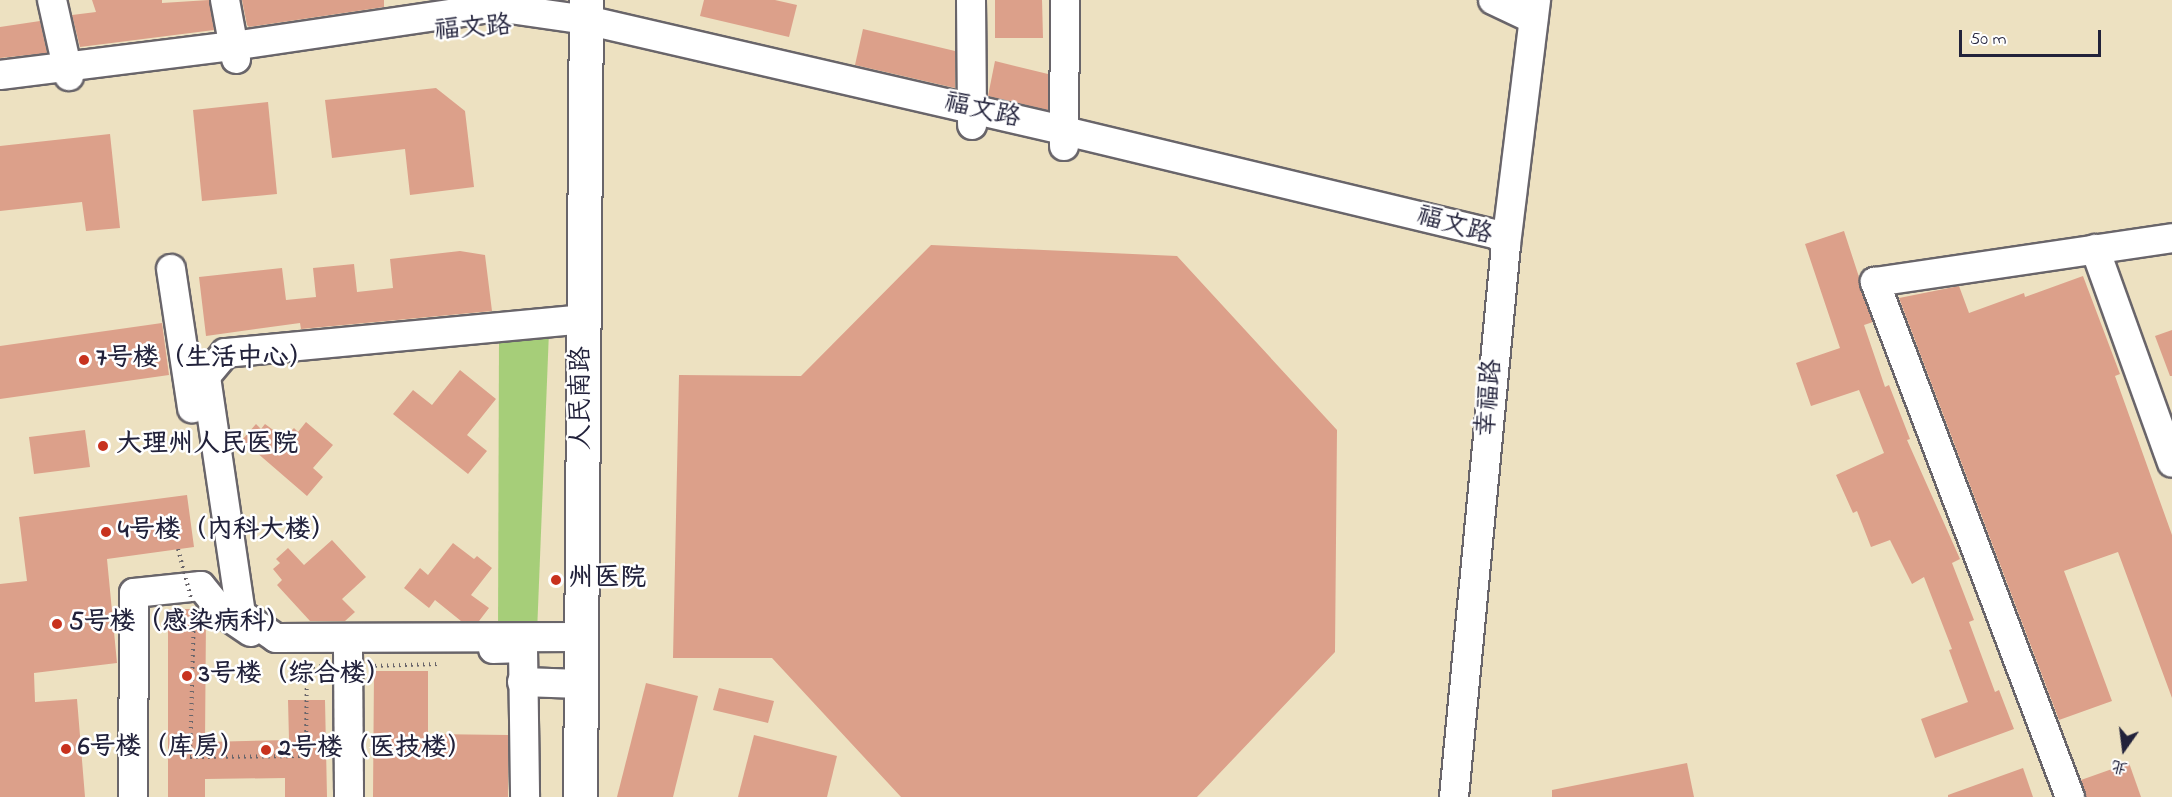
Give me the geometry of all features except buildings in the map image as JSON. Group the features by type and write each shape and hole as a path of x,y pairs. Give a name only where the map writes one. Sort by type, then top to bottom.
{"main road":[{"name":"人民南路","path":"580,797 586,19"}],"street":[{"path":"51,0 57,16 67,70"},
{"path":"225,0 234,52"},
{"path":"971,0 972,117"},
{"path":"1064,138 1065,0"},
{"path":"1493,0 1534,9"},
{"name":"福文路","path":"0,75 234,52 496,7 586,19 1496,248 1506,245"},
{"name":"幸福路","path":"1454,797 1506,245 1534,9"},
{"name":"福文路","path":"0,86 67,70"},
{"path":"2070,797 1875,282 2172,238"},
{"path":"2095,249 2172,463"},
{"path":"171,269 224,614"},
{"path":"581,637 276,638 241,614 206,376 225,353 584,319"},
{"path":"133,797 134,593 201,586 224,614 278,650 523,648 525,797"},
{"path":"348,650 349,797"},
{"path":"522,682 581,684"}],"path":[{"path":"178,549 194,609 190,757 306,756 306,700"}],"green space":[{"path":"549,331 537,633 498,634 499,338"}],"place":[{"name":"7号楼（生活中心）","path":"84,360"},
{"name":"大理州人民医院","path":"103,446"},
{"name":"4号楼（内科大楼）","path":"106,532"},
{"name":"州医院","path":"556,580"},
{"name":"5号楼（感染病科）","path":"57,624"},
{"name":"3号楼（综合楼）","path":"187,676"},
{"name":"6号楼（库房）","path":"66,749"},
{"name":"2号楼（医技楼）","path":"266,750"}]}
